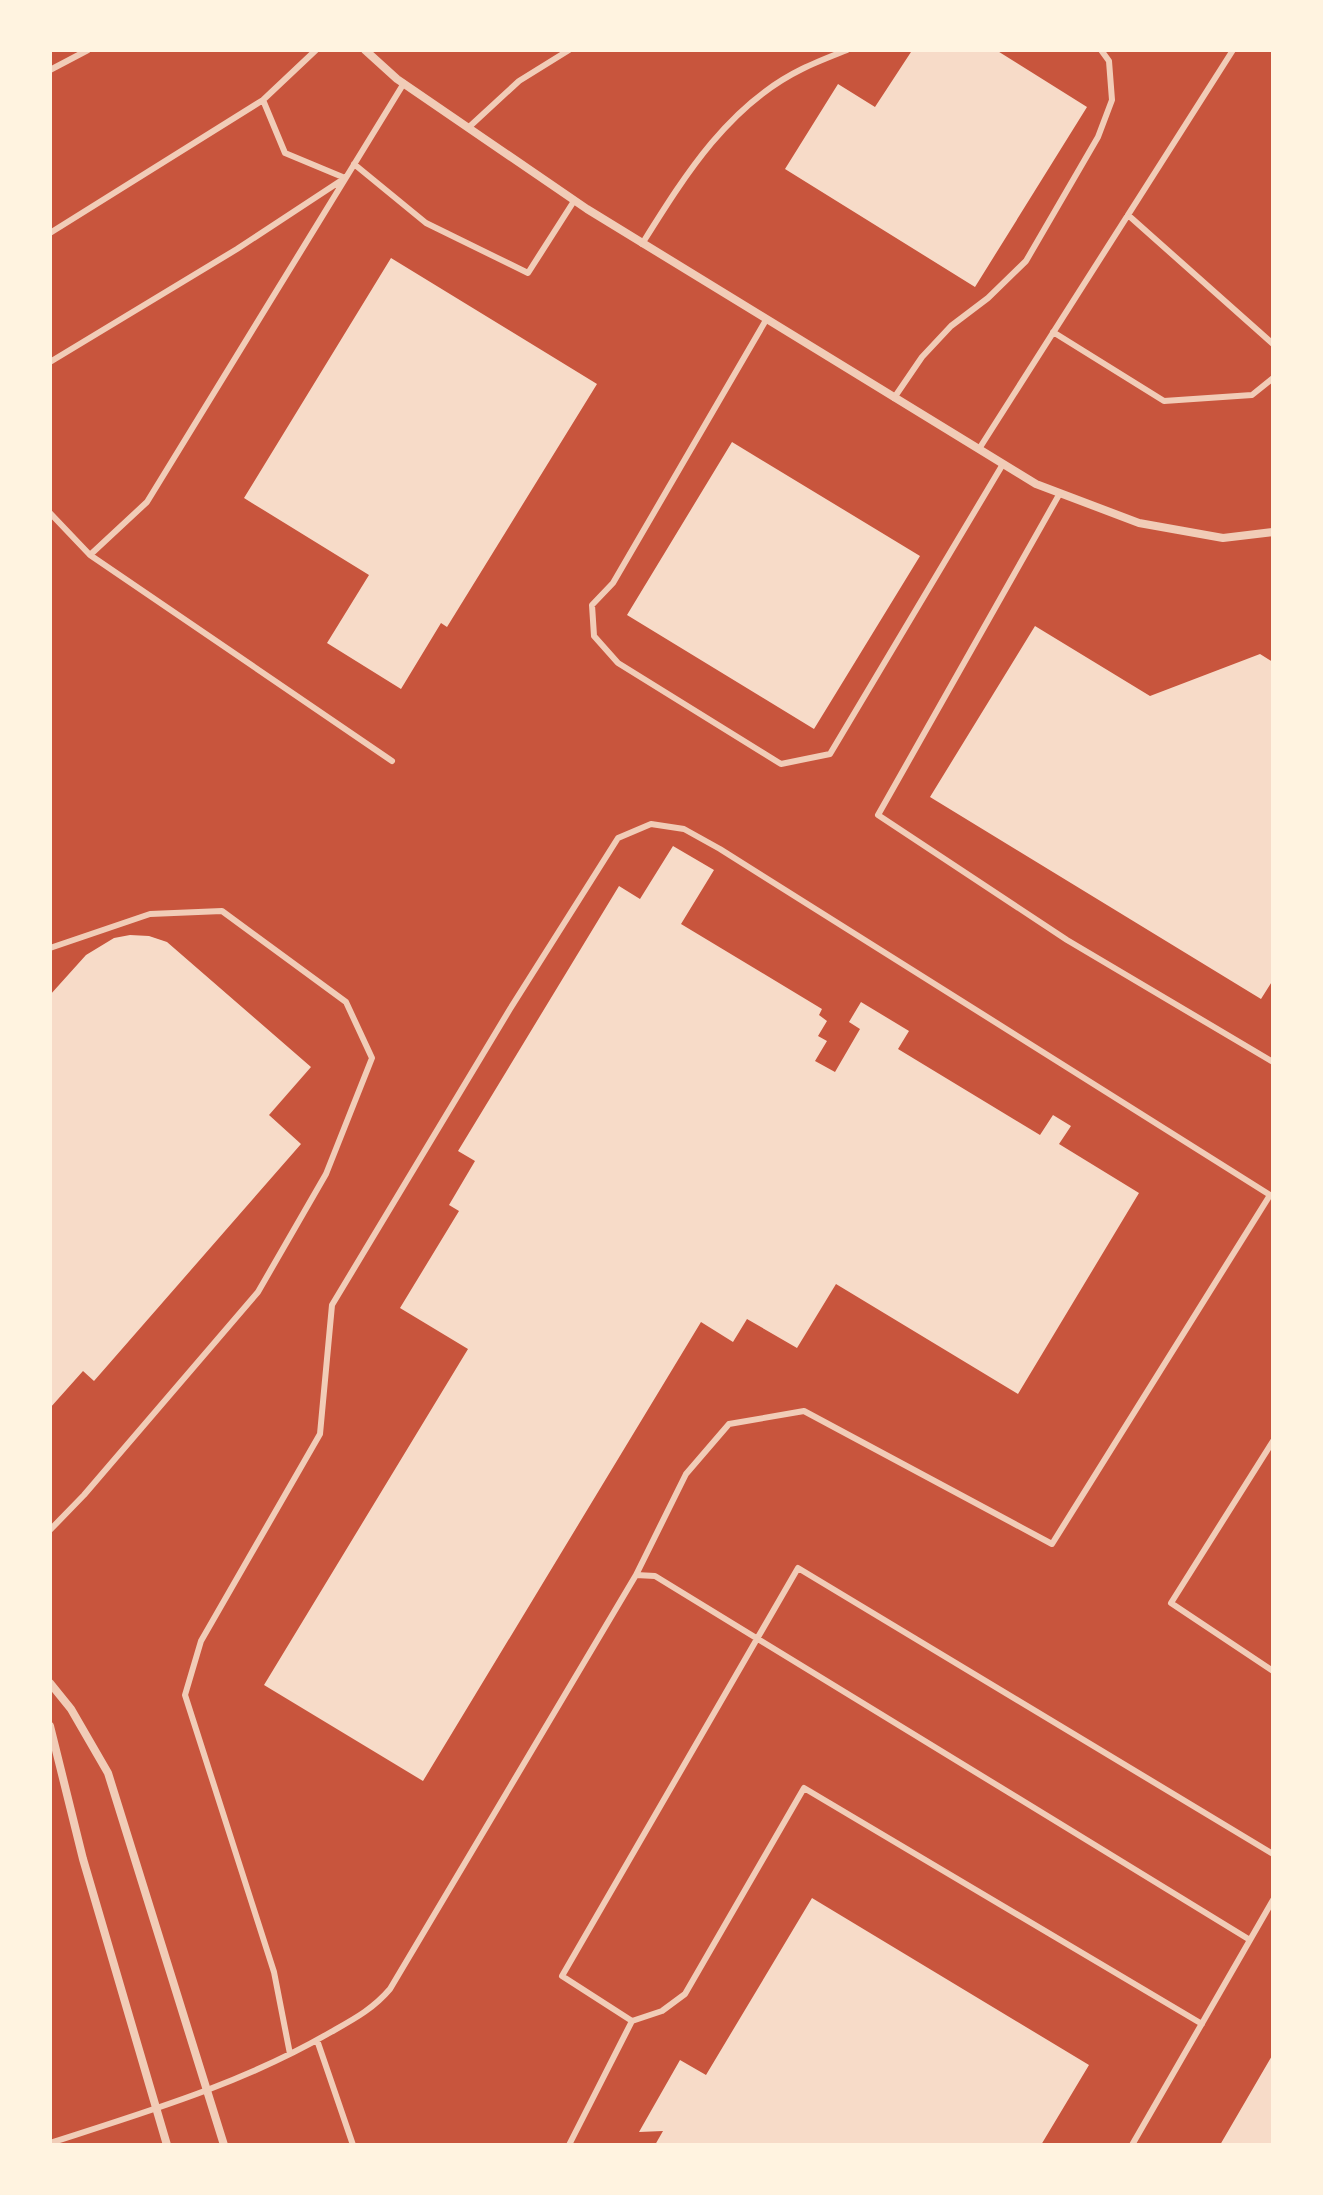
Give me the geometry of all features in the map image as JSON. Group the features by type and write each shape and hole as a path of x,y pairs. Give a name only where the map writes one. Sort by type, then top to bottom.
{"street":[{"path":"365,50 404,83 574,201 1036,484 1139,523 1223,538 1273,532"},
{"path":"50,1683 71,1709 108,1773 224,2145"},
{"path":"50,1726 83,1859 167,2145"}],"lane":[{"path":"50,70 88,50"},
{"path":"50,233 263,100 316,50"},
{"path":"468,128 519,81 569,50"},
{"path":"642,244 684,178 715,138 755,99 799,70 847,50"},
{"path":"894,398 922,357 951,326 988,298 1026,261 1098,137 1112,100 1109,61 1101,50"},
{"path":"979,449 1233,50"},
{"path":"90,555 147,502 404,83"},
{"path":"263,100 285,153 345,178"},
{"path":"354,164 426,223 528,273 574,201"},
{"path":"50,362 237,249 345,178"},
{"path":"1128,215 1273,344"},
{"path":"766,320 613,583 592,605 594,636 618,663 781,764 830,754 1003,464"},
{"path":"1053,332 1164,401 1252,395 1273,378"},
{"path":"1060,493 878,815 1067,940 1273,1062"},
{"path":"50,513 90,555 392,761"},
{"path":"50,2143 207,2091 290,2054 376,2006 390,1989 636,1575 686,1474 729,1424 804,1411 1052,1544 1270,1195 684,829 651,824 618,838 510,1009 332,1305 320,1434 201,1641 185,1695 274,1972 290,2054"},
{"path":"50,948 150,914 222,911 346,1002 372,1058 326,1174 258,1292 84,1495 50,1530"},
{"path":"1273,1441 1171,1603 1273,1671"},
{"path":"632,2021 562,1976 798,1568 1273,1854"},
{"path":"636,1575 655,1576 1250,1940"},
{"path":"569,2145 632,2021 662,2011 685,1994 804,1788 1202,2024"},
{"path":"1132,2145 1273,1900"},
{"path":"317,2040 353,2145"}],"building":[{"path":"996,50 1087,107 975,287 785,169 838,84 875,107 911,52"},
{"path":"391,258 597,384 447,627 441,623 401,689 327,643 369,575 244,498"},
{"path":"732,442 920,556 814,729 627,615"},
{"path":"1035,626 1150,696 1260,654 1273,662 1273,980 1261,999 930,797"},
{"path":"673,846 714,870 681,924 822,1009 819,1015 827,1021 818,1036 827,1041 815,1061 835,1072 860,1029 849,1022 861,1002 909,1031 898,1049 1040,1135 1053,1115 1071,1126 1059,1144 1139,1193 1018,1394 836,1284 797,1348 747,1319 733,1342 701,1322 423,1781 264,1685 468,1349 400,1308 459,1211 449,1205 475,1161 458,1151 619,886 640,899"},
{"path":"149,936 167,942 311,1067 269,1115 301,1144 94,1381 83,1371 50,1408 50,995 86,955 114,938"},
{"path":"812,1898 1089,2065 1041,2145 655,2145 663,2131 639,2132 680,2060 706,2075"},
{"path":"1273,2054 1273,2145 1220,2145"}]}
